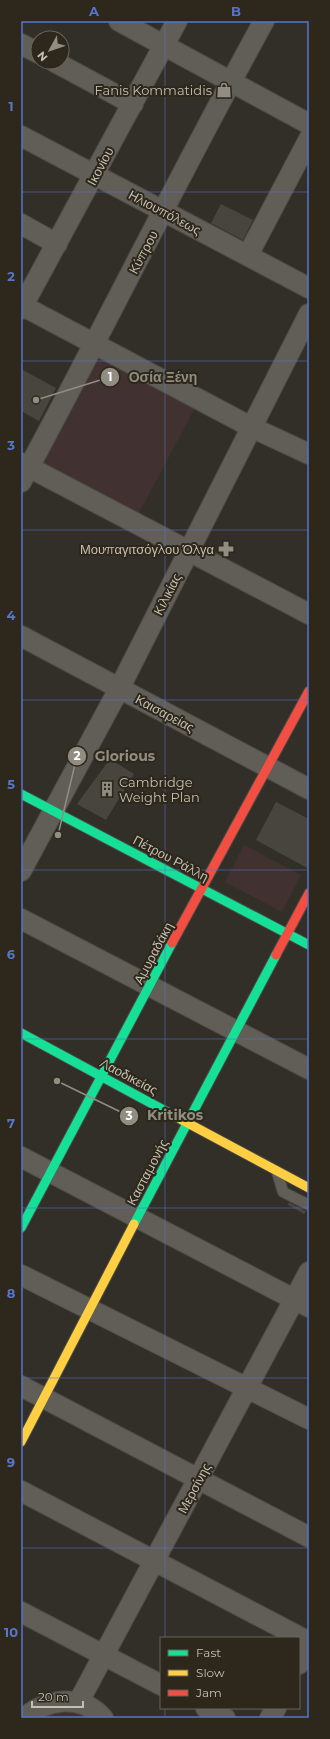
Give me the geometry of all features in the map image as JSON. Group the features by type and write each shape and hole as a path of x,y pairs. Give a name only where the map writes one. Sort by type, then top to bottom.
{"street":[{"path":"119,21 309,124"},
{"name":"Ικονίου","path":"22,307 95,175 177,21"},
{"name":"Κύπρου","path":"24,471 95,343 231,81 264,21"},
{"path":"21,44 30,49"},
{"path":"70,70 132,104"},
{"name":"Ηλιουπόλεως","path":"21,136 309,288"},
{"path":"248,255 309,139"},
{"path":"21,224 57,244"},
{"path":"22,307 95,343 251,428 309,454"},
{"name":"Κιλικίας","path":"21,871 52,810 119,689 309,314"},
{"path":"24,471 188,551 309,614"},
{"name":"Καισαρείας","path":"21,636 309,789"},
{"name":"Αμυραδάκη","path":"21,1228 52,1173 102,1076 309,691"},
{"name":"Πέτρου Ράλλη","path":"21,794 309,945"},
{"name":"Κασταμονής","path":"21,1442 187,1122 237,1031 309,893"},
{"path":"21,919 309,1069"},
{"name":"Λαοδικείας","path":"21,1033 309,1188"},
{"path":"21,1157 302,1304"},
{"name":"Μερσίνης","path":"78,1703 105,1656 248,1386 302,1304 309,1272"},
{"path":"21,1275 248,1386 309,1419"},
{"path":"21,1386 309,1537"},
{"path":"21,1492 299,1637"},
{"path":"21,1612 160,1684"},
{"path":"300,1637 309,1642"},
{"path":"300,1662 309,1645"},
{"path":"21,1716 24,1718 35,1709 49,1703 63,1701 78,1703 90,1708 102,1718"},
{"path":"208,1709 225,1718"},
{"path":"270,1718 275,1709"}],"lane":[{"path":"276,1170 283,1192 309,1205"}],"shaded area":[{"path":"96,356 195,408 138,515 39,462"},
{"path":"244,845 301,875 282,912 225,882"},
{"path":"70,1707 93,1718 35,1718"}],"building":[{"path":"221,204 253,220 243,240 211,223"},
{"path":"21,369 56,388 39,421 21,411"},
{"name":"Cambridge Weight Plan","path":"110,759 134,774 106,820 77,804"},
{"path":"276,802 309,819 309,869 256,840"},
{"path":"289,1202 306,1211 304,1214 288,1205"}],"traffic: fast":[{"path":"21,794 309,945"},
{"path":"21,1228 172,943"},
{"path":"134,1224 276,955"},
{"path":"21,1033 182,1120"}],"traffic: slow":[{"path":"182,1120 309,1188"},
{"path":"21,1442 134,1224"}],"traffic: jam":[{"path":"172,943 309,691"},
{"path":"276,955 309,893"}],"place":[{"name":"Fanis Kommatidis","path":"224,90"},
{"name":"Οσία Ξένη","path":"36,400"},
{"name":"Μουπαγιτσόγλου Όλγα","path":"226,549"},
{"name":"Cambridge Weight Plan","path":"107,789"},
{"name":"Glorious","path":"58,835"},
{"name":"Kritikos","path":"57,1081"}]}
